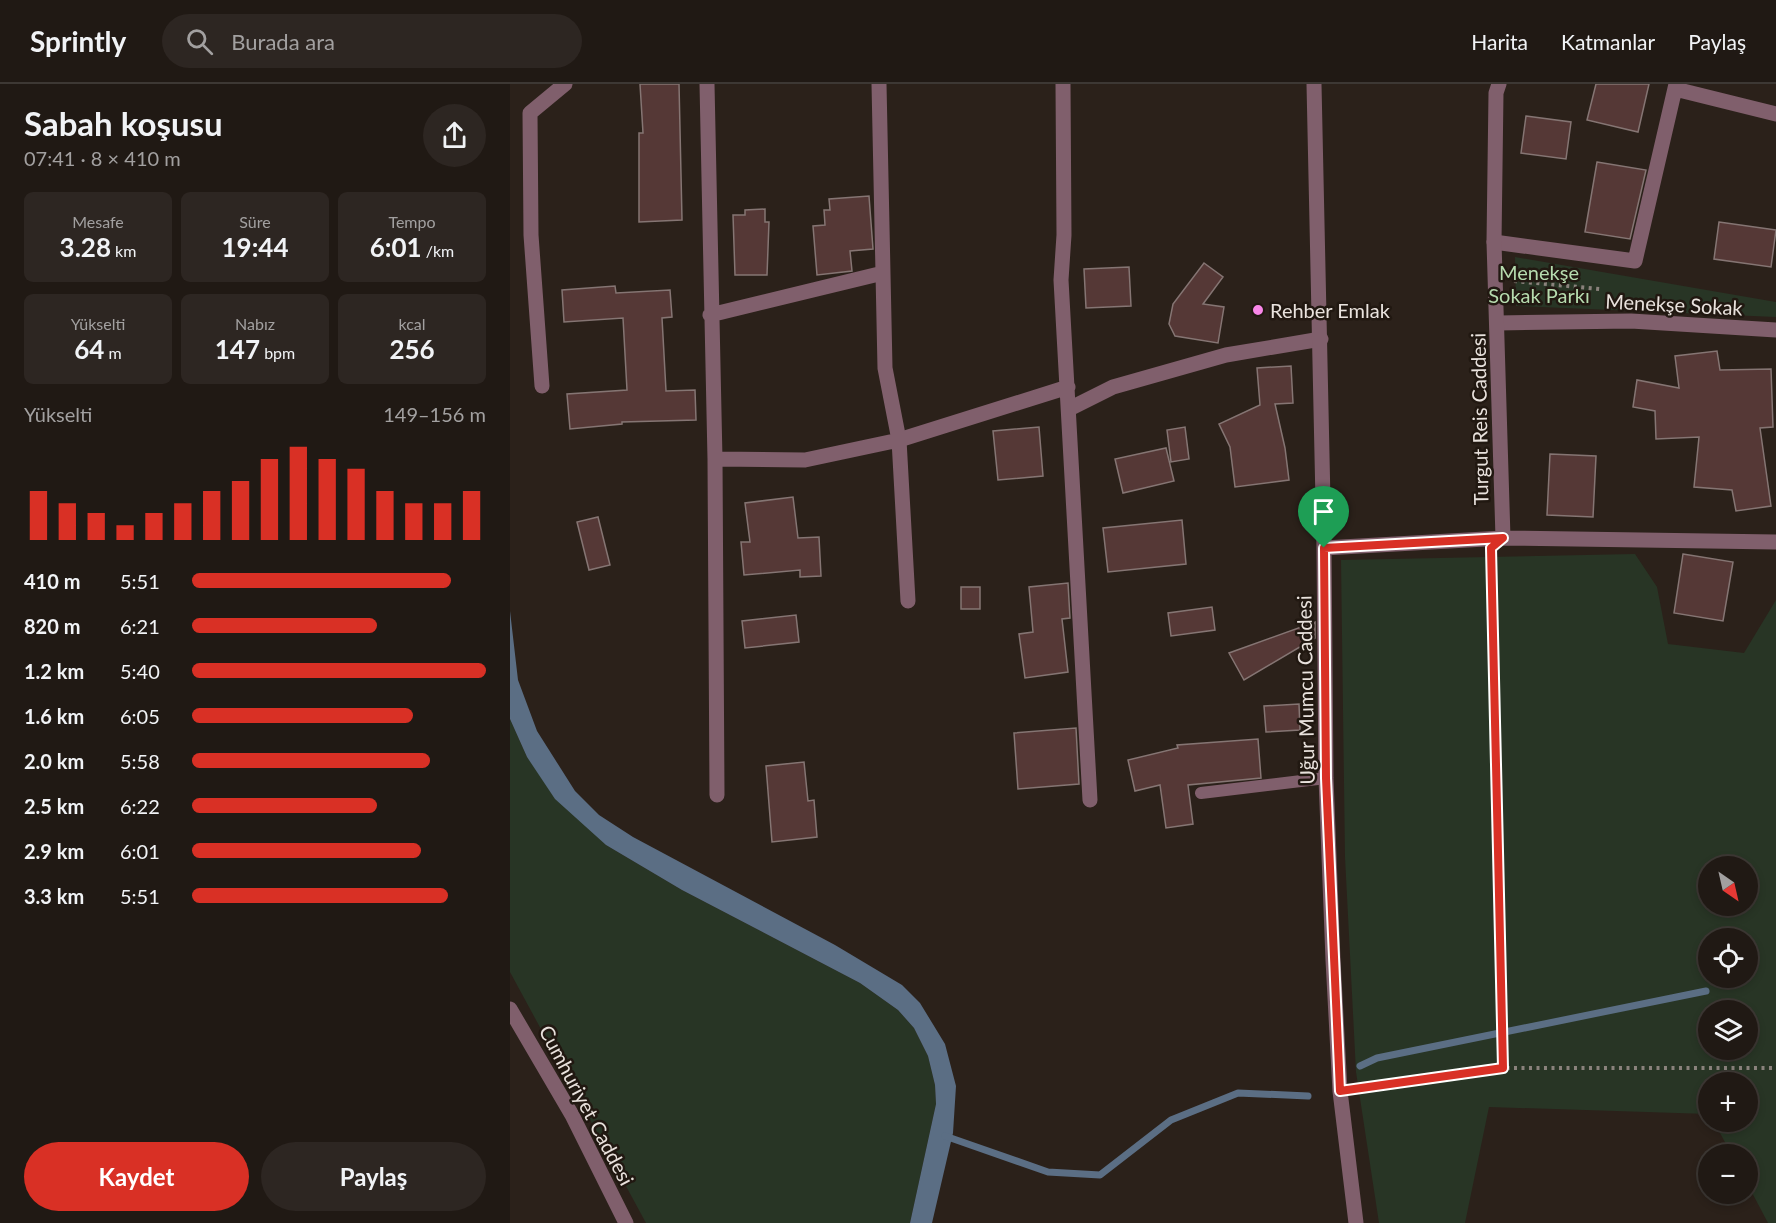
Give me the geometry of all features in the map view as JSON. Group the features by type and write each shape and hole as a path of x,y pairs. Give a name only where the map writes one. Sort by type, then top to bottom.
{"street":[{"path":"542,386 531,235 530,113 565,84"},
{"path":"707,84 717,795"},
{"path":"879,84 885,368 899,440 908,601"},
{"path":"1063,84 1064,235 1061,280 1090,800"},
{"name":"Uğur Mumcu Caddesi","path":"1314,84 1324,548 1326,778 1340,1091 1356,1223"},
{"name":"Turgut Reis Caddesi","path":"1498,84 1494,242 1503,538"},
{"path":"1494,242 1635,261 1676,87 1776,114"},
{"path":"710,315 883,273"},
{"name":"Menekşe Sokak","path":"1498,323 1630,321 1776,330"},
{"path":"1069,409 1113,387 1226,355 1320,339"},
{"path":"714,459 805,460 899,440 1068,387"},
{"path":"1324,548 1503,538 1776,542"},
{"name":"Cumhuriyet Caddesi","path":"510,1009 572,1115 626,1223"}],"lane":[{"path":"1201,793 1326,778"}],"path":[{"path":"1495,279 1600,289"},
{"path":"1503,538 1491,548 1503,1068"},
{"path":"1340,1091 1503,1068 1776,1068"}],"green space":[{"name":"Menekşe Sokak Parkı","path":"1515,257 1776,302 1776,317 1516,306"},
{"path":"1635,554 1657,587 1668,644 1744,653 1776,600 1776,1223 1768,1223 1758,1204 1758,1144 1726,1144 1719,1132 1758,1132 1758,1072 1698,1072 1698,1114 1489,1107 1465,1223 1379,1223 1356,1072 1345,857 1341,560"},
{"path":"510,719 527,757 606,845 682,890 860,983 898,1010 914,1028 928,1056 935,1085 936,1104 910,1223 646,1223 510,972"}],"water":[{"path":"510,611 518,680 537,731 575,791 599,815 633,837 835,945 902,985 920,1003 945,1044 956,1086 953,1133 932,1223 910,1223 936,1104 935,1085 928,1056 914,1028 898,1010 860,983 682,890 606,845 555,799 527,757 510,719"}],"building":[{"path":"640,84 679,84 682,220 639,222 639,133 643,133"},
{"path":"1596,84 1649,84 1638,132 1587,120"},
{"path":"1526,116 1571,122 1566,159 1521,153"},
{"path":"1597,162 1646,170 1630,239 1585,232"},
{"path":"869,196 873,249 850,251 852,271 817,275 813,226 825,225 824,210 830,210 829,199"},
{"path":"765,209 765,222 769,222 767,275 735,275 733,215 745,215 745,210"},
{"path":"1719,222 1776,230 1771,267 1714,259"},
{"path":"1204,263 1223,277 1203,304 1224,307 1218,343 1175,336 1169,324 1173,304"},
{"path":"1129,267 1131,306 1086,308 1084,269"},
{"path":"615,286 616,293 670,290 672,317 662,318 666,391 695,390 696,420 622,422 622,424 570,429 567,394 627,390 623,318 564,322 562,290"},
{"path":"1717,351 1720,370 1771,369 1773,427 1760,428 1771,506 1736,511 1732,490 1694,487 1699,437 1656,439 1655,411 1633,407 1637,380 1679,388 1675,356"},
{"path":"1291,366 1293,403 1275,404 1285,448 1289,480 1235,487 1230,447 1219,424 1260,405 1257,368"},
{"path":"1039,427 1043,476 998,480 993,431"},
{"path":"1185,427 1189,459 1171,462 1167,430"},
{"path":"1166,448 1174,481 1123,493 1115,459"},
{"path":"1550,454 1596,456 1593,517 1547,515"},
{"path":"793,497 798,538 819,537 821,576 800,577 800,570 744,575 741,542 750,542 745,503"},
{"path":"598,517 610,565 589,570 577,522"},
{"path":"1182,520 1186,564 1108,572 1103,528"},
{"path":"1683,554 1733,562 1723,621 1674,613"},
{"path":"1068,583 1070,618 1062,619 1068,672 1025,678 1019,634 1033,632 1029,587"},
{"path":"961,587 980,587 980,609 961,609"},
{"path":"1212,607 1215,630 1171,636 1168,613"},
{"path":"796,615 799,642 745,648 742,621"},
{"path":"1315,622 1315,638 1244,680 1229,653"},
{"path":"1299,704 1300,730 1266,732 1264,706"},
{"path":"1076,728 1079,784 1018,789 1014,733"},
{"path":"1258,739 1261,778 1188,785 1193,824 1166,828 1160,785 1135,791 1128,760 1178,748 1177,745"},
{"path":"804,762 808,801 814,800 817,837 772,842 766,766"}],"waterway":[{"path":"1360,1066 1377,1058 1706,991"},
{"path":"945,1136 1048,1172 1100,1175 1171,1120 1238,1093 1308,1096"}],"place":[{"name":"Rehber Emlak","path":"1258,310"}],"route":[{"path":"1503,538 1491,548 1498,945 1503,1068 1340,1091 1326,778 1324,548 1503,538"}]}
